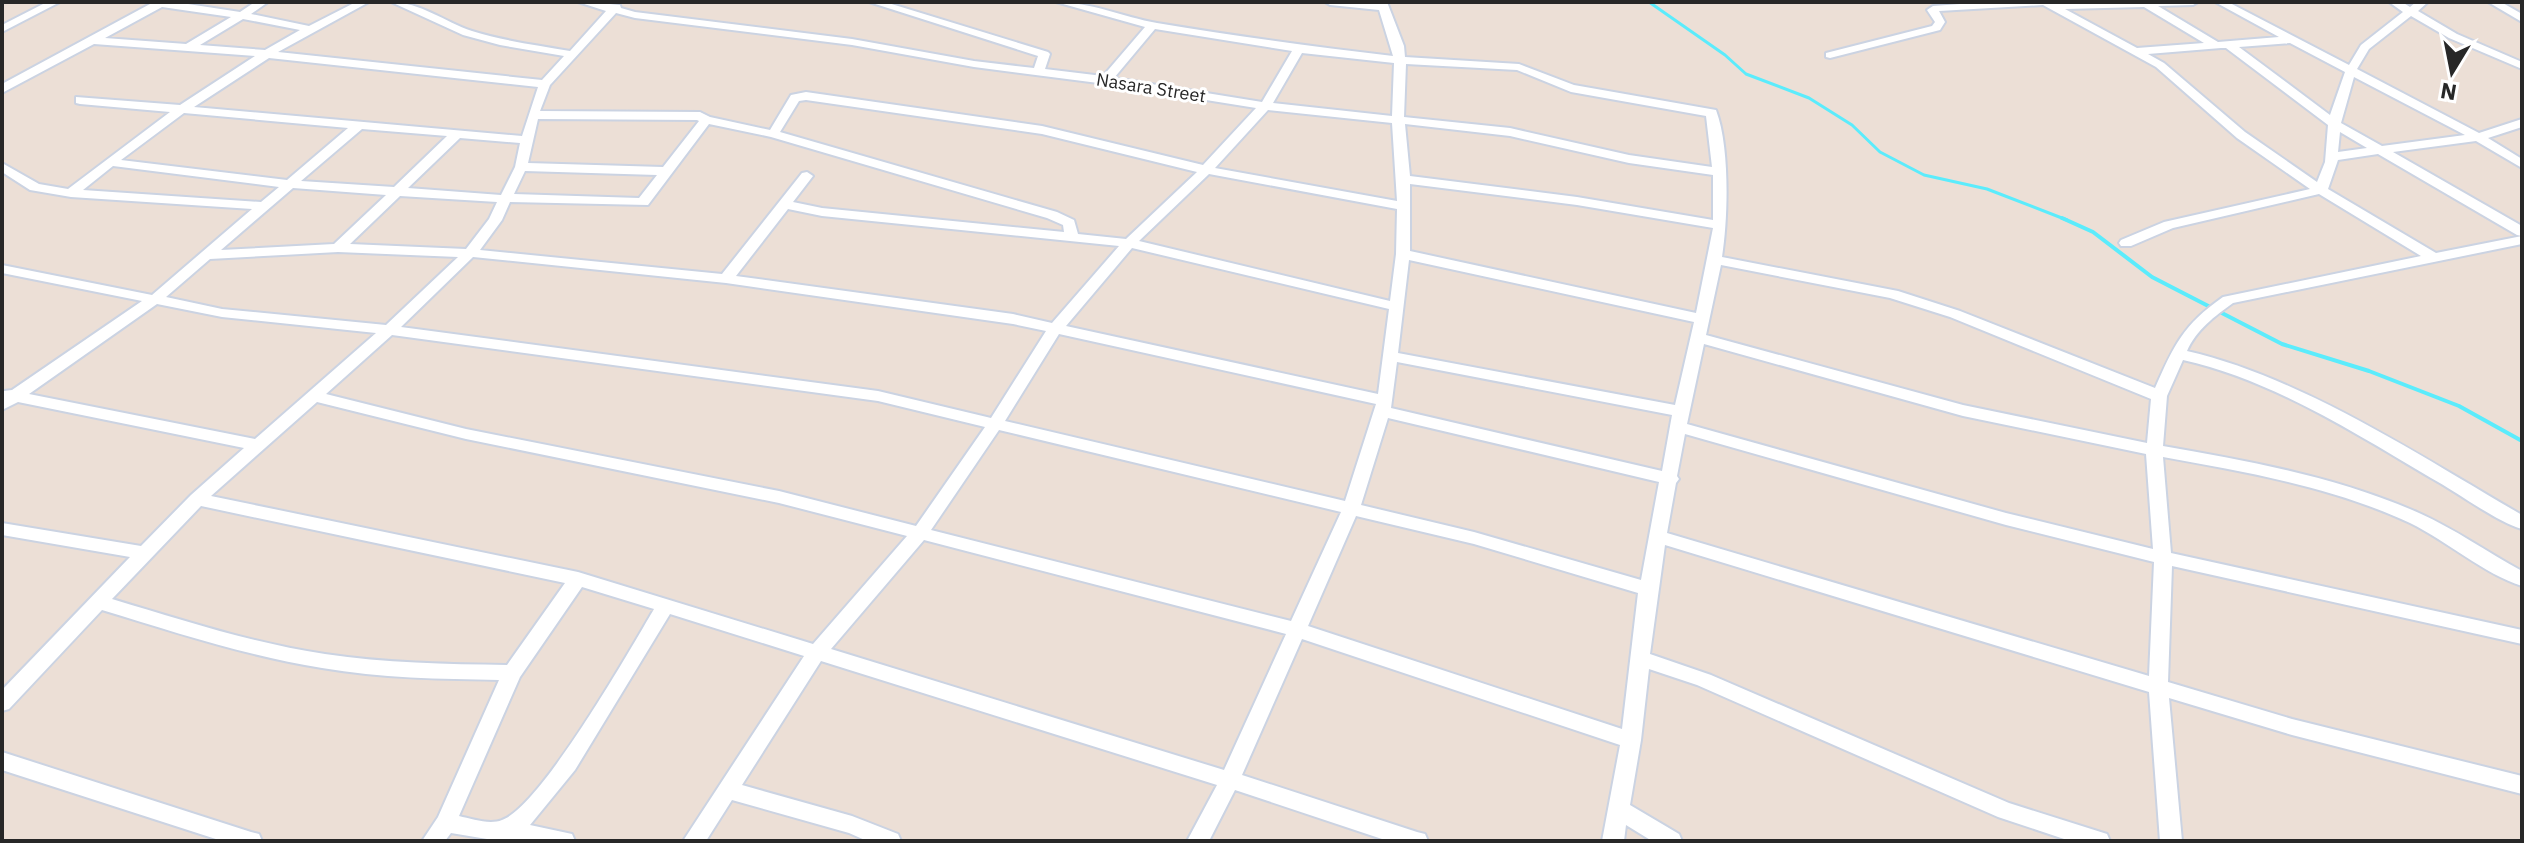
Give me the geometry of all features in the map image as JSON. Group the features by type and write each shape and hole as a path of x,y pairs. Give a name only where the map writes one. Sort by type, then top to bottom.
{"street":[{"path":"2,29 55,2"},
{"path":"151,2 309,29"},
{"path":"2,89 161,2"},
{"path":"187,48 263,2"},
{"path":"71,193 109,162 268,54 309,29 364,2"},
{"path":"396,2 467,33 570,54"},
{"name":"Nasara Street","path":"583,2 1265,106 1510,132 1629,159 1719,172"},
{"path":"874,2 1044,54 1038,72"},
{"path":"1061,2 1152,25 1299,49 1399,60 1519,67 1571,88 1712,113 1719,172 1720,225 1648,589 1631,740 1613,841"},
{"path":"1198,841 1230,780 1351,508 1384,406 1403,254 1404,179 1398,120 1399,60 1383,4 1330,2"},
{"path":"1830,55 1936,28 1940,22 1932,10 1937,8 2047,3 2193,2"},
{"path":"2220,2 2478,137 2522,164"},
{"path":"2394,2 2453,36 2522,66"},
{"path":"2321,190 2331,157 2334,124 2351,70 2365,47 2423,2"},
{"path":"2493,2 2522,19"},
{"path":"2047,3 2160,65 2241,135 2321,190 2432,257"},
{"path":"2146,4 2223,46 2334,124 2522,232"},
{"path":"2,703 197,499 389,330 470,253 507,198 521,167 533,115 545,84 617,7"},
{"path":"1106,80 1152,25"},
{"path":"92,40 268,54 545,84"},
{"path":"2135,51 2292,40"},
{"path":"694,841 817,652 920,533 996,423 1055,329 1129,243 1206,170 1265,106 1299,49"},
{"path":"773,134 795,98 806,96 1042,130 1206,170 1404,206"},
{"path":"80,100 188,107 528,140"},
{"path":"533,115 700,116 1064,218 1069,223 1072,236"},
{"path":"109,162 289,184 640,203 706,120"},
{"path":"2331,157 2478,137 2522,123"},
{"path":"6,398 154,300 360,124"},
{"path":"338,248 458,133"},
{"path":"2,167 35,187 71,193 264,206"},
{"path":"521,167 667,171"},
{"path":"726,279 807,176"},
{"path":"1404,179 1577,201 1720,225"},
{"path":"2126,243 2169,225 2321,190"},
{"path":"786,205 871,217 1129,243 1397,307"},
{"path":"2171,841 2158,688 2163,558 2154,452 2159,396 2184,340 2211,312 2228,300 2522,240"},
{"path":"207,255 338,248 470,253 726,279 974,311 1384,406 1671,479"},
{"path":"1403,254 1702,319"},
{"path":"1715,260 1893,294 1955,314 2159,396"},
{"path":"2,269 222,313 389,330 815,385 996,423 1474,538 1648,589"},
{"path":"1700,338 1909,397 2154,452 2275,474 2349,494 2428,525 2522,579"},
{"path":"2178,354 2208,360 2275,384 2421,462 2522,523"},
{"path":"1391,356 1680,419 2006,519 2163,558 2522,637"},
{"path":"313,396 466,434 779,497 1298,630 1631,740"},
{"path":"6,398 256,445"},
{"path":"197,499 578,579 1230,780 1417,841"},
{"path":"2,529 143,553"},
{"path":"1660,537 2292,727 2522,785"},
{"path":"433,841 446,823 512,673 578,579"},
{"path":"98,602 204,634 320,661 433,672 512,673"},
{"path":"506,829 522,821 559,778 666,605"},
{"path":"1641,659 1704,680 2005,811 2099,841"},
{"path":"2,761 251,841"},
{"path":"730,790 852,825 890,841"},
{"path":"1618,809 1671,841"},
{"path":"446,823 506,829 564,841"}],"waterway":[{"path":"1649,2 1725,55 1746,74 1809,98 1852,125 1880,152 1924,175 1987,189 2063,218"},
{"path":"2063,218 2067,220"},
{"path":"2063,218 2093,232 2152,277 2282,344 2369,371 2459,406 2522,441"}]}
